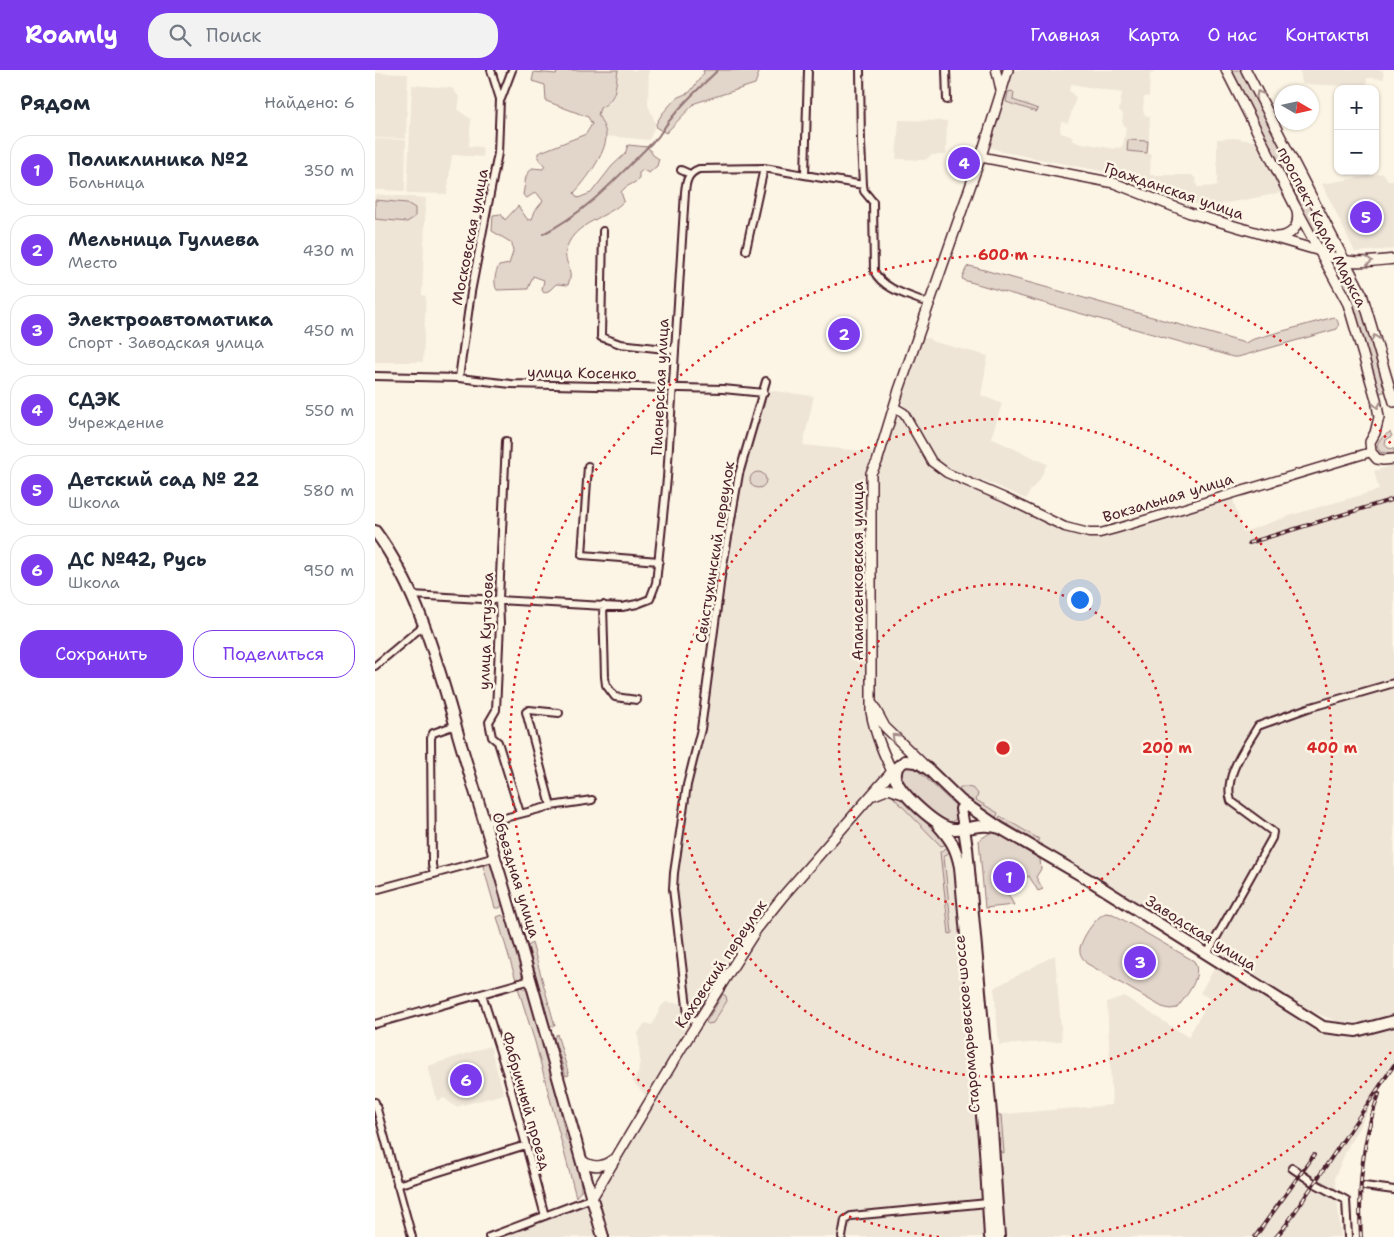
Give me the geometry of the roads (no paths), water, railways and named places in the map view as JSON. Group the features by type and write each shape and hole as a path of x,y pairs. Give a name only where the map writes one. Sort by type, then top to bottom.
{"main road":[{"name":"Апанасенковская улица","path":"872,697 871,473 877,462 893,406 981,157 1006,70"},
{"name":"проспект Карла Маркса","path":"1227,70 1295,206 1351,311 1376,398 1379,417 1375,433 1370,442 1371,452"},
{"name":"проспект Карла Маркса","path":"1246,70 1366,305 1394,402"},
{"name":"Гражданская улица","path":"981,157 1114,182 1190,213 1320,251 1345,262 1394,259"},
{"name":"Гражданская улица","path":"1269,236 1282,237 1294,230 1298,220 1295,206"},
{"path":"1371,452 1377,459 1394,459"},
{"name":"Объездная улица","path":"375,531 393,558 412,595 456,725 496,857 603,1237"},
{"path":"872,697 873,721 884,754 901,790 932,819 944,826 965,828 980,825 1000,828"},
{"path":"872,697 877,715 885,727 951,791"},
{"path":"879,785 885,767 884,754"},
{"path":"893,775 900,763 910,761 928,769"},
{"name":"Каховский переулок","path":"592,1198 614,1159 756,930 879,785 893,775"},
{"path":"869,797 889,789 907,795"},
{"name":"Заводская улица","path":"951,791 961,801 1000,828 1091,881 1323,1027 1356,1031 1394,1021"},
{"name":"Старомарьевское шоссе","path":"951,791 959,802 965,828 991,1114 999,1237"},
{"path":"944,826 957,822 961,815 961,809"},
{"name":"Старомарьевское шоссе","path":"932,819 953,844 960,867 983,1128 990,1237"},
{"path":"966,841 970,830 980,825"},
{"path":"583,1161 586,1164 596,1166 606,1164 614,1159"}],"street":[{"name":"Московская улица","path":"459,378 471,292 498,153 500,100 491,70"},
{"name":"Московская улица","path":"500,100 512,70"},
{"path":"805,175 808,70"},
{"path":"860,70 863,185 864,191 873,202 874,271 877,276 891,287 930,304"},
{"path":"947,70 947,100"},
{"path":"996,70 1001,92"},
{"path":"495,79 504,82 508,80"},
{"path":"746,250 764,168"},
{"path":"681,170 689,175 699,169 764,168 863,185"},
{"name":"Пионерская улица","path":"603,605 621,607 650,599 656,583 667,478 685,192 689,175"},
{"path":"603,230 601,337 620,344 674,350"},
{"name":"улица Косенко","path":"375,376 459,378 511,384 723,389 764,393"},
{"name":"Свистухинский переулок","path":"698,1024 688,1015 673,889 674,873 687,785 701,729 721,577 739,474 766,381"},
{"name":"Вокзальная улица","path":"893,406 904,413 932,462 947,473 1065,527 1089,533 1100,533 1115,529 1371,452"},
{"name":"улица Кутузова","path":"506,441 499,600 501,624 495,710 489,722 492,738 498,742 520,813"},
{"path":"587,466 582,556 659,561"},
{"path":"412,595 603,605 606,685 615,697 637,700"},
{"path":"375,666 423,625"},
{"path":"1207,954 1272,838 1273,832 1231,801 1229,793 1229,784 1237,764 1258,726 1308,708 1394,683"},
{"path":"551,806 526,712 529,710 559,713"},
{"path":"434,874 432,865 431,738 433,733 456,725"},
{"path":"485,823 551,806 592,800"},
{"path":"375,890 496,857"},
{"path":"375,1024 531,980"},
{"name":"Фабричный проезд","path":"482,994 545,1216"},
{"path":"375,1102 412,1237"},
{"path":"397,1185 526,1145"},
{"path":"1293,1168 1314,1183 1346,1200 1348,1237"},
{"path":"1364,1186 1394,1190"},
{"path":"489,1237 592,1198"},
{"path":"842,1237 845,1220 851,1216 988,1203"}],"waterway":[{"path":"543,234 576,214 604,190 658,137 678,110 718,70"}],"railway":[{"path":"1249,543 1394,499"},
{"path":"1276,1237 1394,1065"},
{"path":"1361,1237 1360,1201 1365,1147 1379,1094"},
{"path":"1255,1237 1314,1155"}],"place":[{"name":"СДЭК","path":"964,163"},
{"name":"Детский сад № 22","path":"1366,217"},
{"name":"Мельница Гулиева","path":"844,334"},
{"name":"Поликлиника №2","path":"1009,877"},
{"name":"Электроавтоматика","path":"1140,962"},
{"name":"ДС №42, Русь","path":"466,1080"}]}
